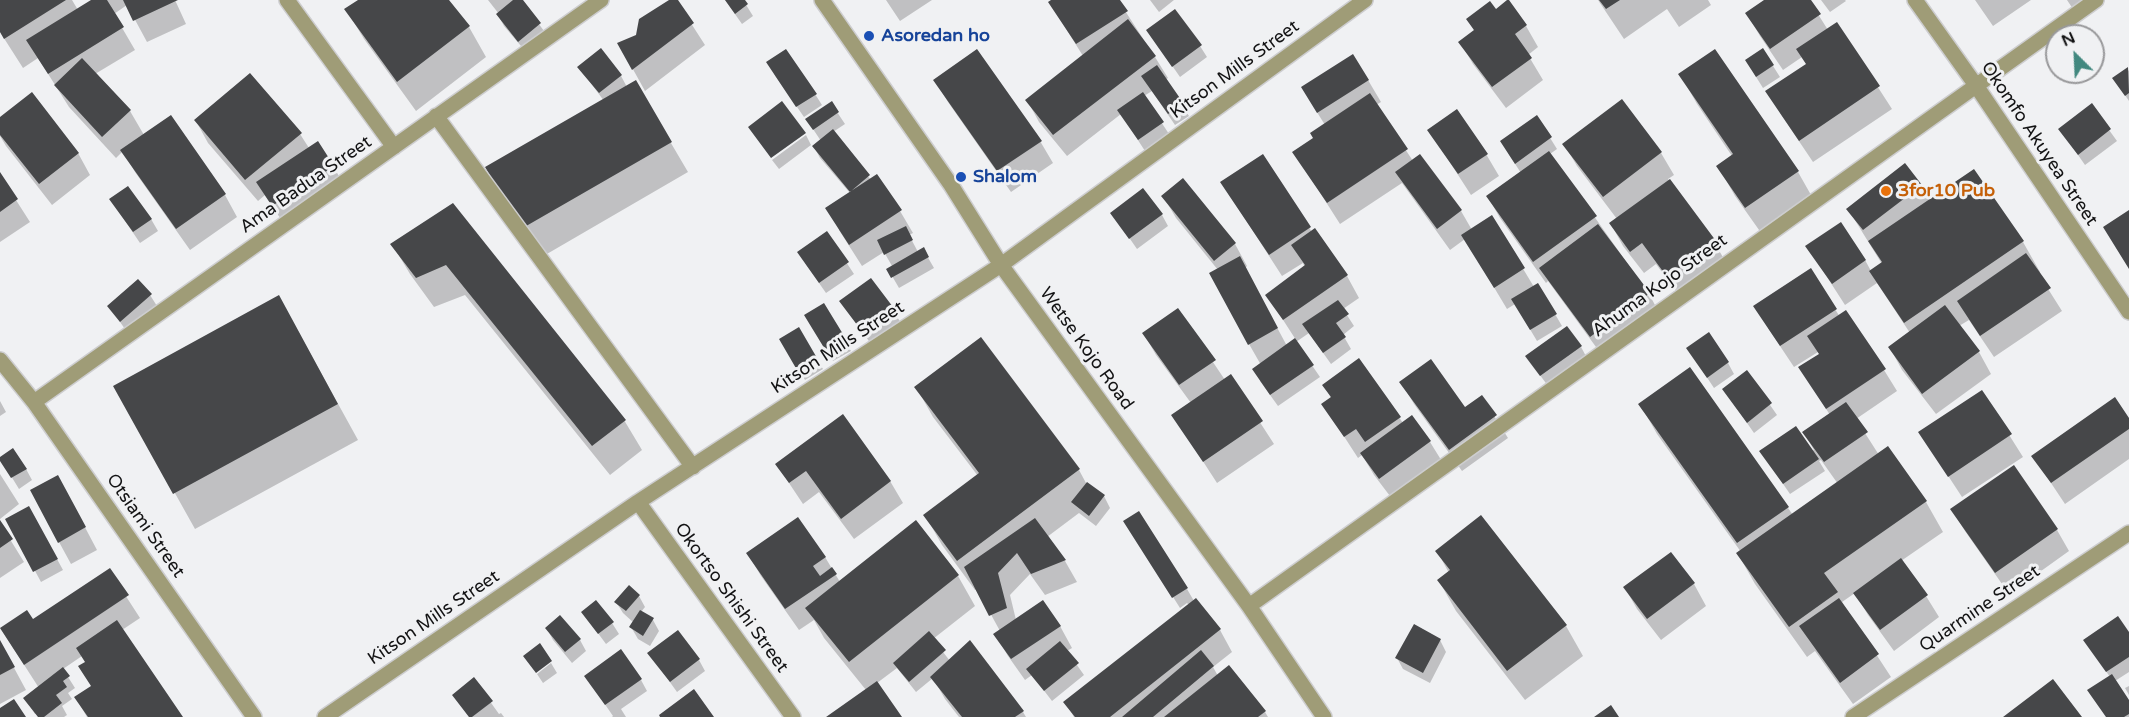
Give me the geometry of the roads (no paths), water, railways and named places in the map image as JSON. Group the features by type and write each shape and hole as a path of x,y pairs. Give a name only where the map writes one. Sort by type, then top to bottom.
{"street":[{"path":"287,0 394,147"},
{"name":"Ama Badua Street","path":"34,402 602,0"},
{"name":"Wetse Kojo Road","path":"822,0 951,185 1001,265 1249,606 1324,717"},
{"name":"Kitson Mills Street","path":"325,717 638,502 1001,265 1365,0"},
{"name":"Okomfo Akuyea Street","path":"1915,0 1976,84 2129,312"},
{"name":"Ahuma Kojo Street","path":"1249,606 2096,0"},
{"path":"436,116 693,466"},
{"name":"Otsiami Street","path":"0,360 34,402 255,717"},
{"name":"Okortso Shishi Street","path":"638,502 793,717"},
{"name":"Quarmine Street","path":"1853,717 2129,533"}],"place":[{"name":"Asoredan ho","path":"869,36"},
{"name":"Shalom","path":"961,177"},
{"name":"3for10 Pub","path":"1886,191"}]}
